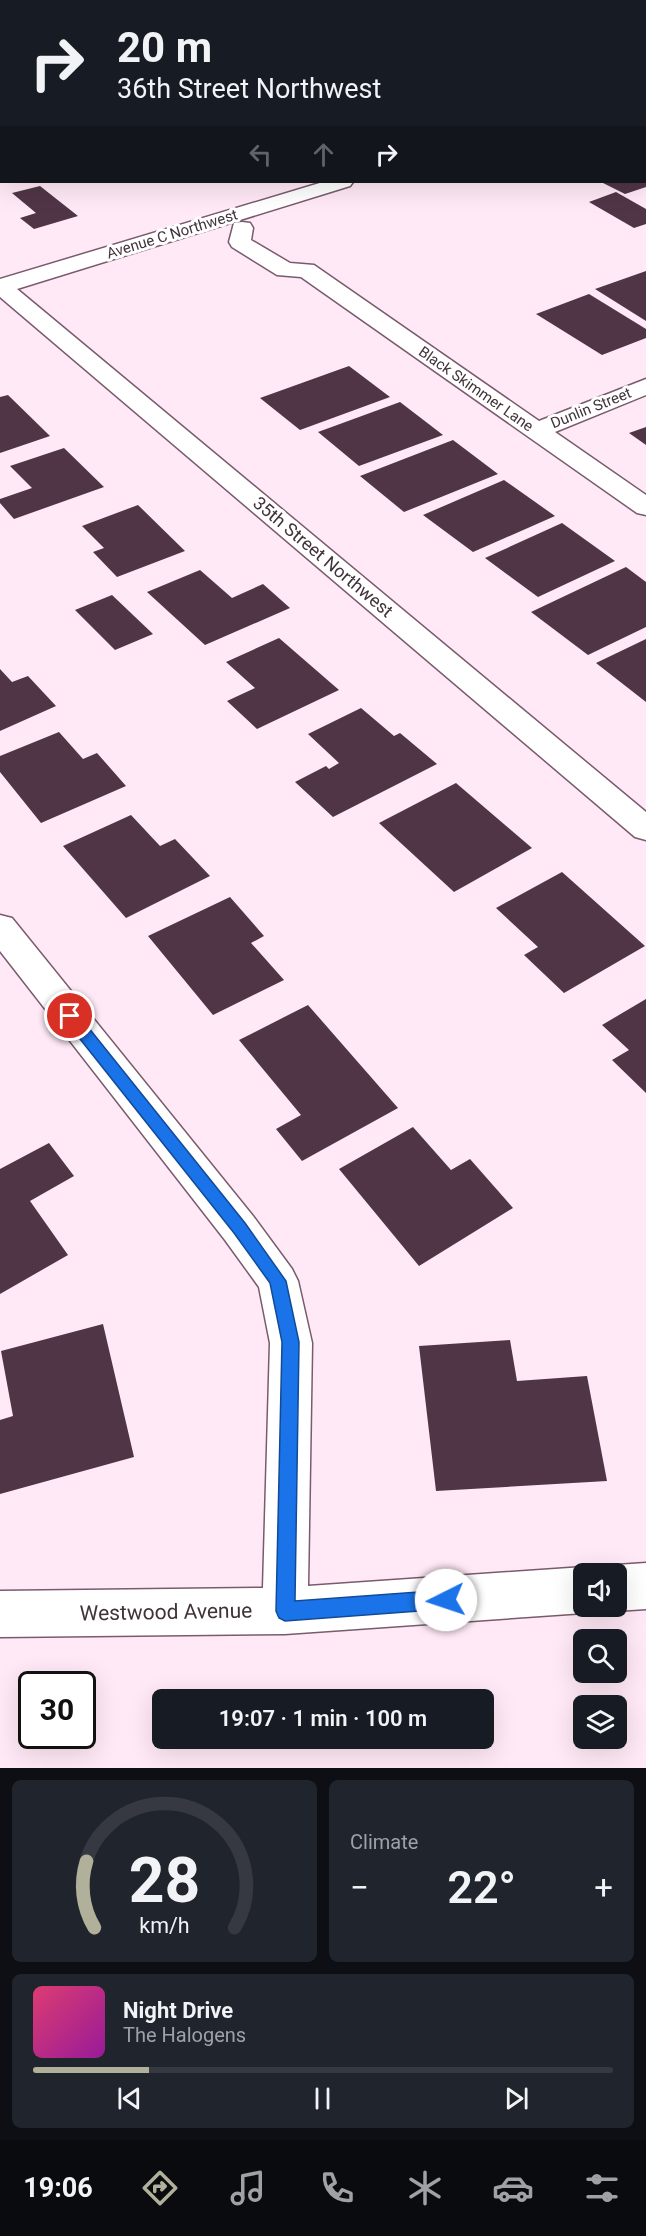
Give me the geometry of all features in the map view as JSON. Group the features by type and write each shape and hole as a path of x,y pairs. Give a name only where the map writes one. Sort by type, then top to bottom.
{"street":[{"name":"Avenue C Northwest","path":"0,286 242,226 341,183"},
{"name":"Black Skimmer Lane","path":"242,226 240,242 285,270 306,270 646,507"},
{"name":"Black Skimmer Lane","path":"292,249 310,262 306,270"},
{"name":"35th Street Northwest","path":"0,286 646,829"},
{"name":"Dunlin Street","path":"536,431 646,386"},
{"path":"0,927 239,1228 278,1281 291,1342 285,1611"},
{"path":"627,1587 646,1586"},
{"name":"Westwood Avenue","path":"0,1614 285,1611 573,1591"}],"building":[{"path":"603,183 646,183 646,187 625,194"},
{"path":"40,186 78,216 34,229 20,218 36,213 12,193"},
{"path":"616,192 646,209 646,224 634,228 589,202"},
{"path":"646,271 646,321 595,289"},
{"path":"589,294 646,329 646,338 602,355 536,314"},
{"path":"349,366 390,397 300,430 260,398"},
{"path":"8,395 50,436 0,453 0,397"},
{"path":"400,402 443,435 359,466 318,432"},
{"path":"646,427 646,445 629,433"},
{"path":"453,440 498,474 404,512 360,476"},
{"path":"64,448 104,487 14,519 0,503 0,499 32,488 10,466"},
{"path":"504,480 555,516 473,552 423,515"},
{"path":"138,505 185,551 117,577 93,552 104,548 82,526"},
{"path":"562,523 615,561 538,597 485,558"},
{"path":"626,567 646,582 646,627 588,655 531,612"},
{"path":"200,570 232,598 263,584 290,608 205,645 147,592"},
{"path":"112,595 153,634 115,650 75,610"},
{"path":"279,638 339,690 257,729 227,701 255,688 226,662"},
{"path":"646,639 646,702 596,663"},
{"path":"0,669 12,682 28,676 56,706 0,731"},
{"path":"361,708 394,736 400,733 437,764 333,817 295,782 326,766 329,769 339,763 308,734"},
{"path":"59,732 83,759 97,753 126,786 41,823 0,772 0,756"},
{"path":"456,783 532,848 454,892 379,823"},
{"path":"131,815 160,846 175,839 210,876 126,918 63,846"},
{"path":"562,872 645,946 564,993 524,955 538,947 496,908"},
{"path":"230,897 264,936 251,943 284,980 213,1015 148,936"},
{"path":"646,999 646,1093 612,1060 629,1050 602,1025"},
{"path":"308,1005 398,1108 302,1161 276,1129 301,1115 239,1040"},
{"path":"413,1127 451,1170 470,1159 513,1208 419,1266 339,1169"},
{"path":"49,1143 74,1176 30,1201 68,1255 0,1294 0,1169"},
{"path":"103,1324 134,1457 0,1494 0,1420 13,1416 1,1351"},
{"path":"510,1340 517,1381 587,1376 607,1481 436,1491 419,1346"}],"route":[{"path":"70,1016 239,1228 278,1281 291,1342 285,1611 446,1600"}]}
